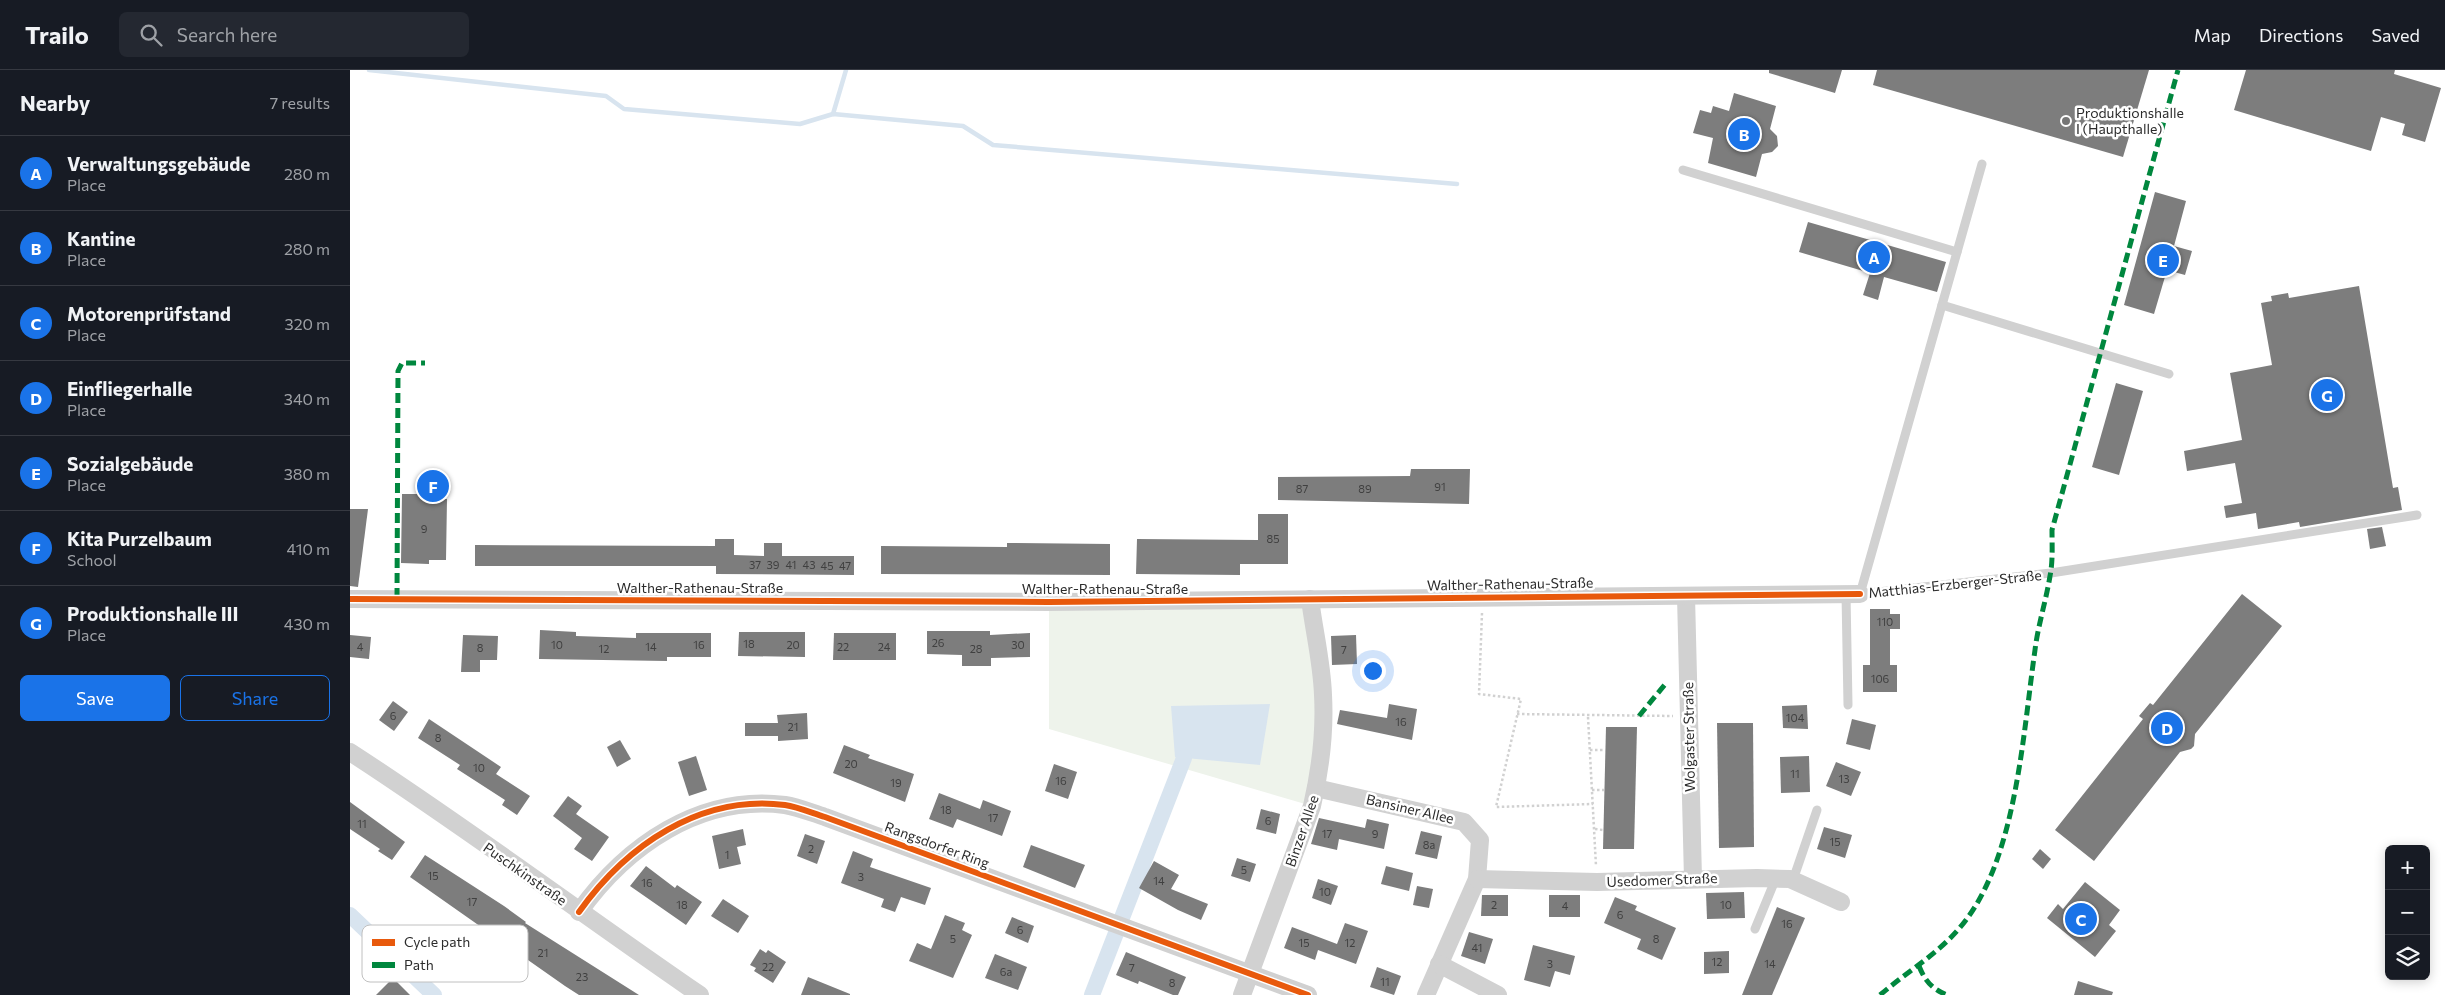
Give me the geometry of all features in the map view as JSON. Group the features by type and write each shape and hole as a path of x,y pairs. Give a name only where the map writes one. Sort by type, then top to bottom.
{"street":[{"name":"Walther-Rathenau-Straße","path":"350,599 1050,602 1853,594"},
{"name":"Wolgaster Straße","path":"1686,596 1693,880"},
{"name":"Binzer Allee","path":"1242,995 1312,806 1316,788 1324,696 1310,599"},
{"name":"Puschkinstraße","path":"350,752 402,786 579,912 700,995"},
{"name":"Bansiner Allee","path":"1316,788 1464,822 1480,840 1477,879 1426,995"},
{"name":"Rangsdorfer Ring","path":"579,912 609,874 639,848 669,827 708,811 747,805 785,805 825,817 1308,995"},
{"name":"Usedomer Straße","path":"1477,879 1597,882 1784,879 1841,902"},
{"path":"1439,964 1498,995"}],"lane":[{"path":"1848,705 1853,594 1942,305 1982,164"},
{"path":"1684,170 1957,252"},
{"path":"1942,305 2169,374"},
{"name":"Matthias-Erzberger-Straße","path":"1853,594 2051,574 2417,515"},
{"path":"1755,929 1784,879 1817,810"}],"path":[{"path":"1482,597 1480,694 1520,699 1496,807 1593,804"},
{"path":"1517,714 1689,716"},
{"path":"1588,716 1597,882"},
{"path":"1590,750 1605,750"},
{"path":"1592,790 1604,790"},
{"path":"1594,829 1604,830"}],"shaded area":[{"path":"1310,599 1323,696 1312,806 1049,729 1049,602"},
{"path":"1270,704 1260,765 1175,757 1171,706"}],"building":[{"path":"1769,70 1842,70 1835,93 1769,73"},
{"name":"Produktionshalle I (Haupthalle)","path":"1877,70 2149,70 2123,157 1873,85"},
{"path":"2246,70 2395,70 2394,74 2441,88 2425,142 2402,135 2405,124 2381,117 2371,151 2234,110"},
{"path":"1734,93 1776,106 1770,129 1777,136 1778,146 1772,152 1762,154 1756,177 1708,163 1713,138 1693,133 1700,110 1711,113 1713,106 1729,111"},
{"path":"2155,192 2186,201 2174,246 2192,251 2185,275 2167,270 2154,314 2124,305"},
{"path":"1808,222 1946,262 1937,292 1884,277 1878,300 1863,295 1870,273 1799,252"},
{"path":"2359,286 2393,488 2398,487 2402,510 2300,527 2299,522 2258,529 2256,513 2226,518 2224,506 2242,503 2235,463 2187,471 2184,451 2242,440 2230,373 2272,365 2261,303 2272,301 2271,296 2288,293 2289,298"},
{"path":"2116,383 2143,391 2119,475 2092,467"},
{"path":"1411,469 1470,469 1469,504 1278,500 1278,477 1410,476"},
{"path":"402,494 428,494 428,499 447,499 446,560 429,560 429,564 401,563"},
{"path":"350,509 368,509 358,587 350,586"},
{"path":"1258,514 1288,514 1288,564 1240,564 1240,575 1136,574 1137,539 1258,540"},
{"path":"2382,527 2386,546 2370,549 2367,529"},
{"path":"715,539 734,539 734,555 764,556 764,543 782,543 782,556 854,556 854,575 716,574 716,566 475,566 475,545 715,546"},
{"path":"1007,543 1110,544 1110,575 881,574 881,546 1007,547"},
{"path":"2242,594 2282,626 2195,734 2194,746 2191,749 2180,752 2094,861 2055,830 2143,719 2139,716 2150,703 2153,705"},
{"path":"1870,609 1890,609 1890,614 1900,614 1900,629 1890,629 1890,665 1897,665 1897,692 1863,692 1863,665 1870,665"},
{"path":"540,630 576,632 576,636 636,638 636,633 711,633 711,657 667,657 667,661 539,659"},
{"path":"927,631 990,631 990,635 1030,633 1030,657 991,658 991,666 962,666 962,655 927,654"},
{"path":"739,632 805,632 805,657 738,656"},
{"path":"834,633 896,633 896,660 833,660"},
{"path":"350,635 371,637 369,659 350,657"},
{"path":"463,635 498,636 497,660 480,660 480,672 461,672"},
{"path":"1356,635 1357,664 1332,665 1331,636"},
{"path":"393,701 408,712 394,731 379,720"},
{"path":"1389,704 1417,709 1412,740 1337,724 1340,710 1387,718"},
{"path":"1807,705 1808,729 1783,728 1782,706"},
{"path":"807,713 808,739 778,741 778,736 745,736 745,723 778,723 777,715"},
{"path":"429,719 501,767 496,774 530,796 517,815 502,805 505,800 457,769 460,765 418,738"},
{"path":"1852,719 1876,725 1870,750 1846,744"},
{"path":"1717,723 1753,723 1754,847 1719,848"},
{"path":"1606,727 1637,727 1634,849 1603,849"},
{"path":"620,740 631,759 617,767 607,747"},
{"path":"844,745 870,755 868,758 914,774 905,802 833,773"},
{"path":"696,756 707,790 689,796 678,762"},
{"path":"1809,756 1810,792 1781,793 1780,757"},
{"path":"1836,762 1861,772 1851,796 1826,786"},
{"path":"1054,764 1077,772 1068,799 1045,791"},
{"path":"939,793 980,809 983,800 1011,811 1002,836 957,819 953,828 929,819"},
{"path":"568,796 582,806 576,814 609,837 592,861 574,849 582,838 553,816"},
{"path":"350,802 405,842 392,860 378,851 380,849 350,829"},
{"path":"1261,809 1280,814 1276,834 1256,829"},
{"path":"1319,818 1365,828 1367,819 1389,824 1384,849 1339,839 1337,850 1311,844"},
{"path":"1824,827 1852,835 1845,858 1817,849"},
{"path":"743,829 746,845 737,847 741,864 719,869 712,836"},
{"path":"1421,831 1442,836 1437,859 1415,854"},
{"path":"805,834 825,841 817,864 797,856"},
{"path":"1031,845 1085,865 1075,888 1023,867"},
{"path":"2040,849 2051,859 2043,869 2032,859"},
{"path":"853,851 873,859 870,867 931,888 925,905 901,897 895,912 881,907 884,899 841,883"},
{"path":"425,855 504,906 525,923 639,995 579,995 528,960 528,925 478,925 410,877"},
{"path":"1237,858 1256,864 1250,882 1231,876"},
{"path":"1154,861 1179,875 1171,889 1208,904 1201,920 1178,910 1139,888"},
{"path":"646,866 675,888 677,885 702,902 686,925 630,886"},
{"path":"1386,866 1413,873 1409,891 1381,884"},
{"path":"1318,879 1338,886 1331,905 1312,898"},
{"path":"2085,882 2120,910 2109,925 2116,931 2095,957 2047,918 2058,904 2063,909"},
{"path":"1417,886 1433,889 1429,908 1413,905"},
{"path":"1744,892 1745,918 1707,919 1706,893"},
{"path":"1482,895 1508,895 1508,916 1481,916"},
{"path":"1549,895 1580,895 1580,917 1549,917"},
{"path":"1615,897 1637,906 1635,910 1676,928 1662,960 1637,949 1641,939 1604,923"},
{"path":"723,899 749,916 738,933 711,916"},
{"path":"1777,907 1805,918 1772,995 1742,995"},
{"path":"945,915 965,923 962,930 972,935 953,978 909,961 917,943 931,949"},
{"path":"1012,917 1034,926 1028,943 1005,933"},
{"path":"1345,923 1368,931 1356,964 1318,950 1315,960 1284,948 1292,927 1337,944"},
{"path":"1469,932 1493,939 1485,964 1461,956"},
{"path":"1533,945 1575,956 1570,975 1555,971 1550,987 1524,980"},
{"path":"760,949 766,953 768,950 786,962 773,983 754,971 756,968 750,965"},
{"path":"1729,951 1729,973 1704,974 1704,952"},
{"path":"1126,952 1186,977 1178,995 1173,995 1139,981 1138,984 1116,975"},
{"path":"995,954 1027,967 1018,990 985,978"},
{"path":"1377,967 1401,976 1394,995 1370,987"},
{"path":"808,977 850,994 850,995 801,995"},
{"path":"2078,981 2113,992 2112,995 2074,995"},
{"path":"389,982 397,982 410,995 376,995"}],"waterway":[{"path":"369,70 606,96 624,109 800,124 833,114 963,126 993,145 1457,184"},
{"path":"833,114 846,70"},
{"path":"1092,995 1184,758"},
{"path":"350,915 362,926"},
{"path":"420,982 434,995"}],"marked path":[{"path":"1880,995 1947,942 1957,931 1983,892 1997,861 2015,791 2036,641 2051,570 2052,530 2178,70"},
{"path":"397,598 398,371 402,363 425,363"},
{"path":"1639,716 1667,682"},
{"path":"1919,966 1930,984 1947,995"}],"cycle path":[{"path":"350,599 1049,602 1860,594"},
{"path":"579,912 619,866 642,846 668,830 695,817 724,808 754,804 785,805 825,817 1308,995"}],"place":[{"name":"Produktionshalle I (Haupthalle)","path":"2066,121"},
{"name":"Kantine","path":"1744,134"},
{"name":"Verwaltungsgebäude","path":"1874,257"},
{"name":"Sozialgebäude","path":"2163,260"},
{"name":"Produktionshalle III","path":"2327,395"},
{"name":"Kita Purzelbaum","path":"433,486"},
{"name":"Einfliegerhalle","path":"2167,728"},
{"name":"Motorenprüfstand","path":"2081,919"}]}
